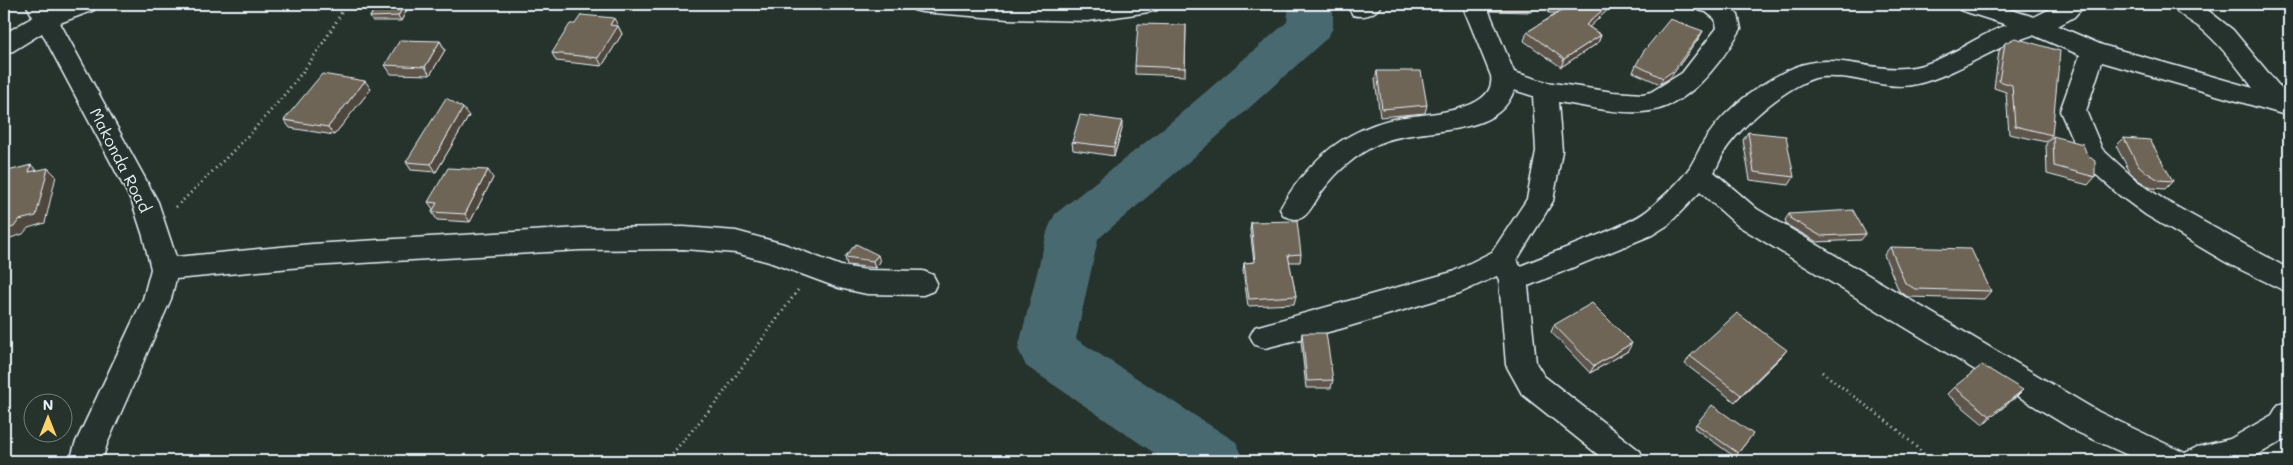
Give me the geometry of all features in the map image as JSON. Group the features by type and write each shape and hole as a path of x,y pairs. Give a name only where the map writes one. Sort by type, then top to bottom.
{"street":[{"path":"4,45 42,12 86,4"},
{"path":"922,4 1008,11 1088,13 1148,4"},
{"path":"1294,209 1325,168 1354,144 1383,131 1465,117 1487,109 1502,95 1505,78 1474,4"},
{"path":"1505,78 1545,91 1613,102 1642,103 1659,99 1692,79 1729,29 1726,15 1714,6 1706,4"},
{"path":"1968,4 2035,26 2094,51 2284,106"},
{"path":"1265,336 1340,317 1460,280 1508,270 1628,234 1657,218 1699,175 1718,140 1736,120 1773,91 1802,73 1818,68 1839,68 1886,76 1904,77 1921,74 1941,67 1996,38 2035,26 2068,10 2074,4"},
{"path":"2184,4 2204,16 2235,45 2284,106"},
{"name":"Makonda Road","path":"42,12 145,202 165,269 157,299 91,444 86,461"},
{"path":"2094,51 2072,110 2091,155 2128,188 2156,208 2237,255 2289,282"},
{"path":"1545,91 1548,151 1540,201 1508,270 1521,365 1533,385 1629,461"},
{"path":"1699,175 1747,218 2088,422 2173,461"},
{"path":"165,269 312,255 580,240 684,238 736,242 774,252 839,277 867,282 923,283"},
{"path":"2197,461 2237,451 2283,425 2289,414"}],"path":[{"path":"154,228 270,113 322,49 346,4"},
{"path":"666,461 688,439 814,267"},
{"path":"1822,372 1898,430 1928,458 1938,461"}],"building":[{"path":"377,4 405,4 398,16 370,17"},
{"path":"1551,4 1609,4 1586,25 1601,35 1564,59 1527,32 1571,5"},
{"path":"581,15 614,18 610,25 618,26 598,58 552,53 570,24 575,24"},
{"path":"1670,19 1703,31 1673,71 1663,78 1636,65 1643,52"},
{"path":"1138,24 1186,25 1185,68 1135,66"},
{"path":"2015,38 2060,51 2052,135 2015,126 2012,85 1999,81 2005,43"},
{"path":"400,40 440,41 425,67 385,65"},
{"path":"1377,71 1421,71 1427,105 1382,109"},
{"path":"322,74 365,81 328,127 284,120"},
{"path":"446,98 463,108 431,164 406,162"},
{"path":"1080,115 1122,121 1114,147 1072,142"},
{"path":"1748,132 1786,136 1794,177 1754,172"},
{"path":"2053,136 2083,144 2087,155 2095,161 2095,177 2054,166"},
{"path":"2124,138 2150,140 2173,181 2159,180 2146,172 2137,164"},
{"path":"31,165 29,172 48,168 36,216 19,220 14,227 4,230 4,172"},
{"path":"448,168 488,170 465,214 432,212 437,203 428,202"},
{"path":"1853,210 1866,234 1821,236 1791,219 1789,214"},
{"path":"1297,221 1301,254 1288,255 1296,296 1249,299 1244,263 1255,262 1251,222"},
{"path":"856,244 878,255 873,261 845,257"},
{"path":"1890,247 1971,249 1991,291 1915,289 1905,283"},
{"path":"1592,303 1632,343 1594,366 1554,325"},
{"path":"1737,313 1787,350 1741,395 1690,356"},
{"path":"1302,333 1326,333 1333,380 1307,381"},
{"path":"1982,365 2023,390 1990,416 1954,387"},
{"path":"1712,405 1753,434 1738,453 1696,424"}],"waterway":[{"path":"1215,461 1046,349 1074,229 1183,139 1310,28 1311,4"}]}
